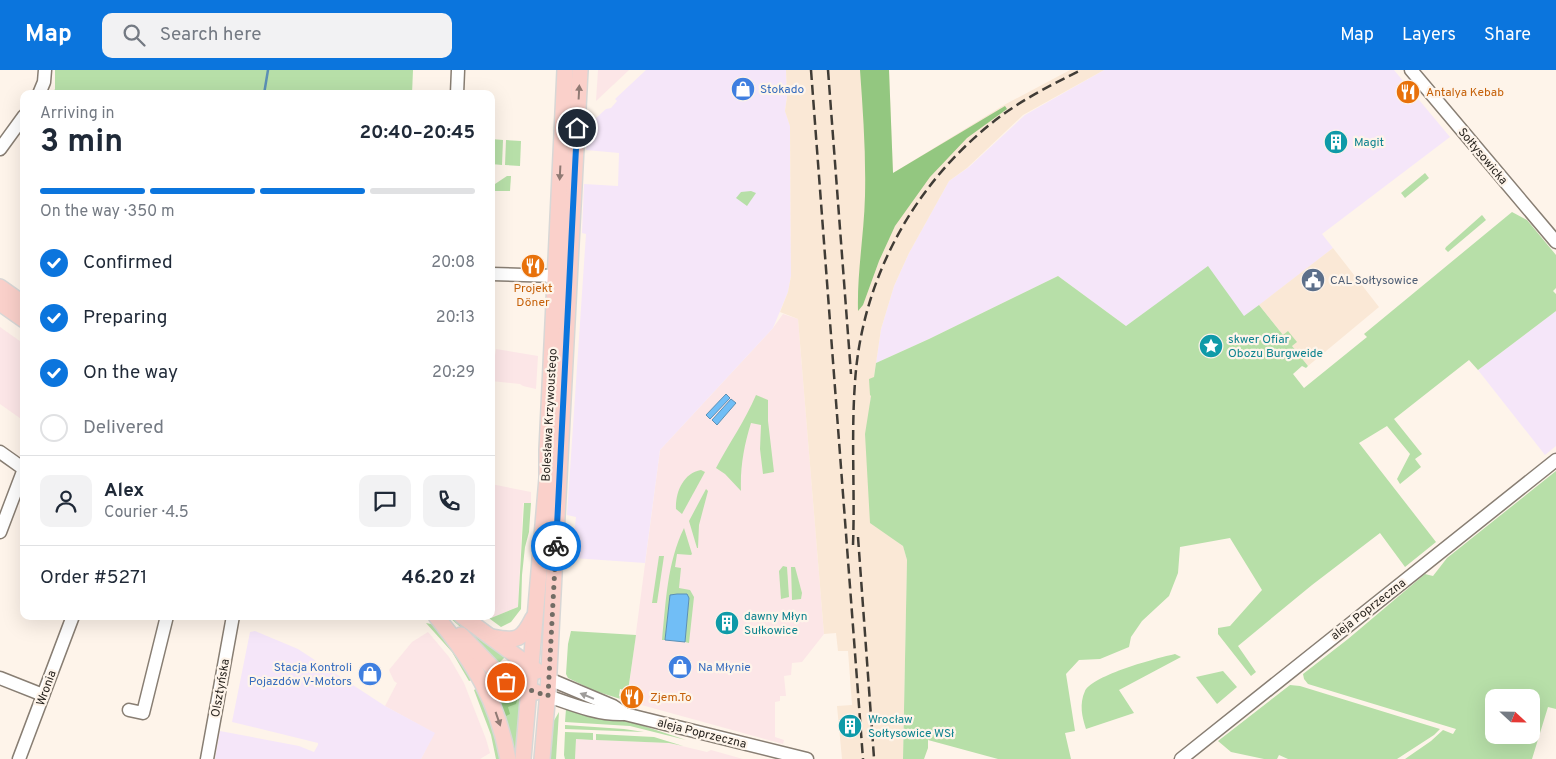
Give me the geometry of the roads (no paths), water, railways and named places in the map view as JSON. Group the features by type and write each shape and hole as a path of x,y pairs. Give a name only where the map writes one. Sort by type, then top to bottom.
{"main road":[{"name":"Bolesława Krzywoustego","path":"523,759 547,478 566,70"},
{"name":"Bolesława Krzywoustego","path":"542,759 549,679 580,70"},
{"path":"0,287 20,301"},
{"path":"0,303 20,317"},
{"path":"492,637 508,640 520,637 526,632 536,612"},
{"path":"439,620 466,655 488,694 501,729 508,759"},
{"path":"441,620 464,637 506,682 548,696"},
{"path":"468,620 549,679"}],"street":[{"path":"41,90 44,82 45,70"},
{"path":"457,90 458,70"},
{"name":"Sołtysowicka","path":"1411,70 1556,242"},
{"path":"0,150 20,122"},
{"path":"495,274 555,276"},
{"path":"0,452 20,466"},
{"name":"aleja Poprzeczna","path":"1181,759 1556,460"},
{"path":"0,532 20,480"},
{"name":"Wronia","path":"19,759 71,620"},
{"path":"129,710 143,713 166,620"},
{"name":"Olsztyńska","path":"208,759 232,620"},
{"path":"0,678 43,694"},
{"name":"aleja Poprzeczna","path":"549,679 613,706 625,714"},
{"name":"aleja Poprzeczna","path":"548,696 599,711 625,714 704,732 745,744 770,756 807,759"},
{"path":"745,744 760,759"},
{"path":"799,759 807,759"}],"water":[{"path":"726,394 730,398 710,419 706,415"},
{"path":"731,399 736,403 717,425 712,420"},
{"path":"687,594 689,598 685,642 665,640 670,595"}],"waterway":[{"path":"265,90 268,70"}],"railway":[{"path":"811,70 863,759"},
{"path":"828,70 851,374"},
{"path":"853,545 855,382 860,342 869,304 883,266 900,231 921,198 946,167 974,138 1014,107 1081,70"},
{"path":"858,537 874,758"}],"place":[{"name":"Stokado","path":"743,89"},
{"name":"Antalya Kebab","path":"1408,92"},
{"name":"Magit","path":"1336,142"},
{"name":"Projekt Döner","path":"533,266"},
{"name":"CAL Sołtysowice","path":"1313,280"},
{"name":"skwer Ofiar Obozu Burgweide","path":"1211,346"},
{"name":"dawny Młyn Sułkowice","path":"727,623"},
{"name":"Na Młynie","path":"680,667"},
{"name":"Stacja Kontroli Pojazdów V-Motors","path":"370,674"},
{"name":"Zjem.To","path":"632,697"},
{"name":"Wrocław Sołtysowice WSł","path":"850,726"}]}
